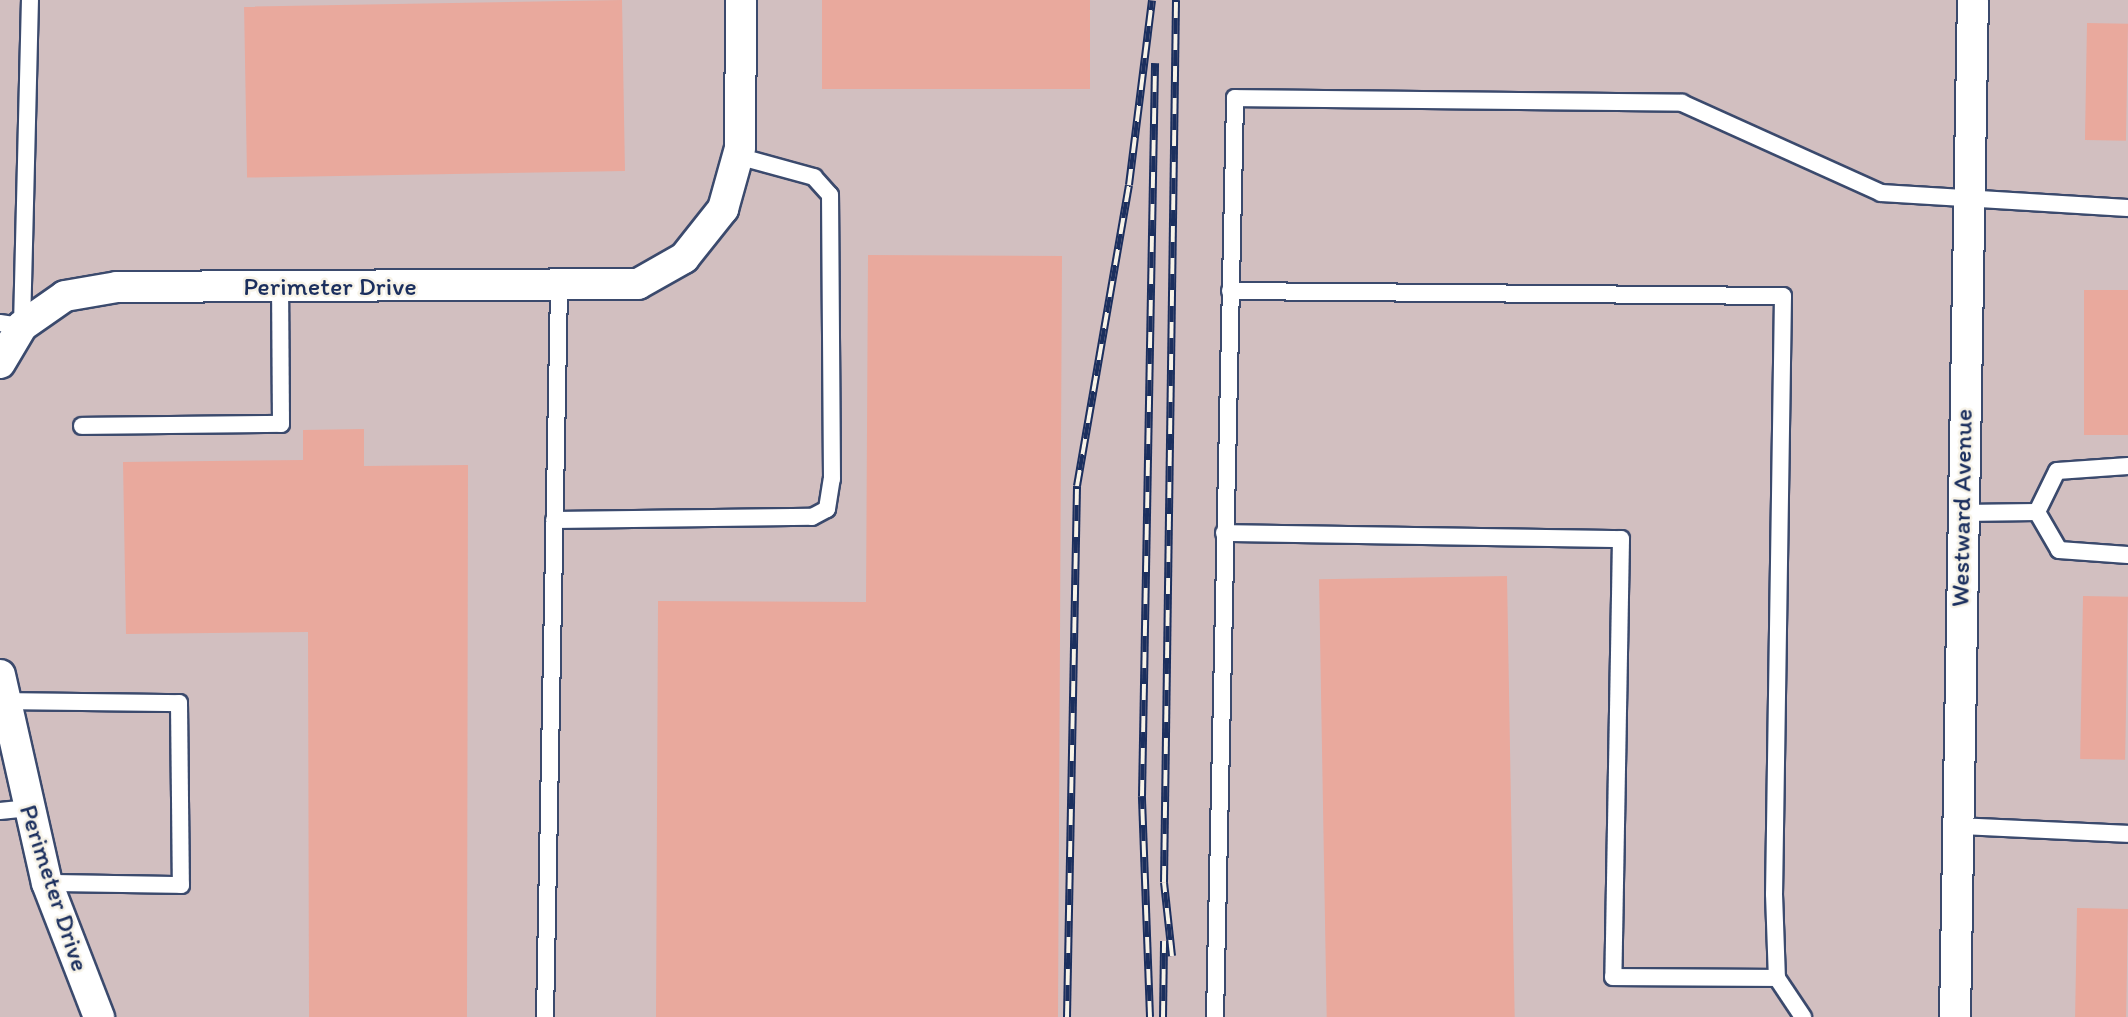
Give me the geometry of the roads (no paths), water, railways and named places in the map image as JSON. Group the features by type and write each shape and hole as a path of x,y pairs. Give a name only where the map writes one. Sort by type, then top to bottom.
{"street":[{"path":"737,156 741,0"},
{"name":"Westward Avenue","path":"1955,1017 1966,195 1973,0"},
{"name":"Perimeter Drive","path":"0,363 11,324 65,296 117,287 638,284 684,258 723,209 737,156"},
{"name":"Perimeter Drive","path":"2,688 13,809 47,883 99,1017"}],"lane":[{"path":"11,324 30,0"},
{"path":"1215,1017 1235,98 1682,103 1881,193 1966,195 2128,208"},
{"path":"555,520 812,517 827,509 832,480 830,195 814,177 737,156"},
{"path":"545,1017 559,286"},
{"path":"82,425 281,424 280,287"},
{"path":"1230,291 1783,296 1777,978 1802,1017"},
{"path":"2037,512 2057,471 2128,467"},
{"path":"1962,513 2037,512"},
{"path":"2037,512 2059,550 2128,555"},
{"path":"1224,533 1620,539 1613,977 1777,978"},
{"path":"2,688 179,703 181,885 47,883"},
{"path":"1959,826 2128,834"}],"railway":[{"path":"1067,1017 1077,486 1129,185 1152,0"},
{"path":"1172,956 1164,882 1176,0"},
{"path":"1150,1017 1142,796 1155,63"},
{"path":"1163,1017 1164,941"}]}
